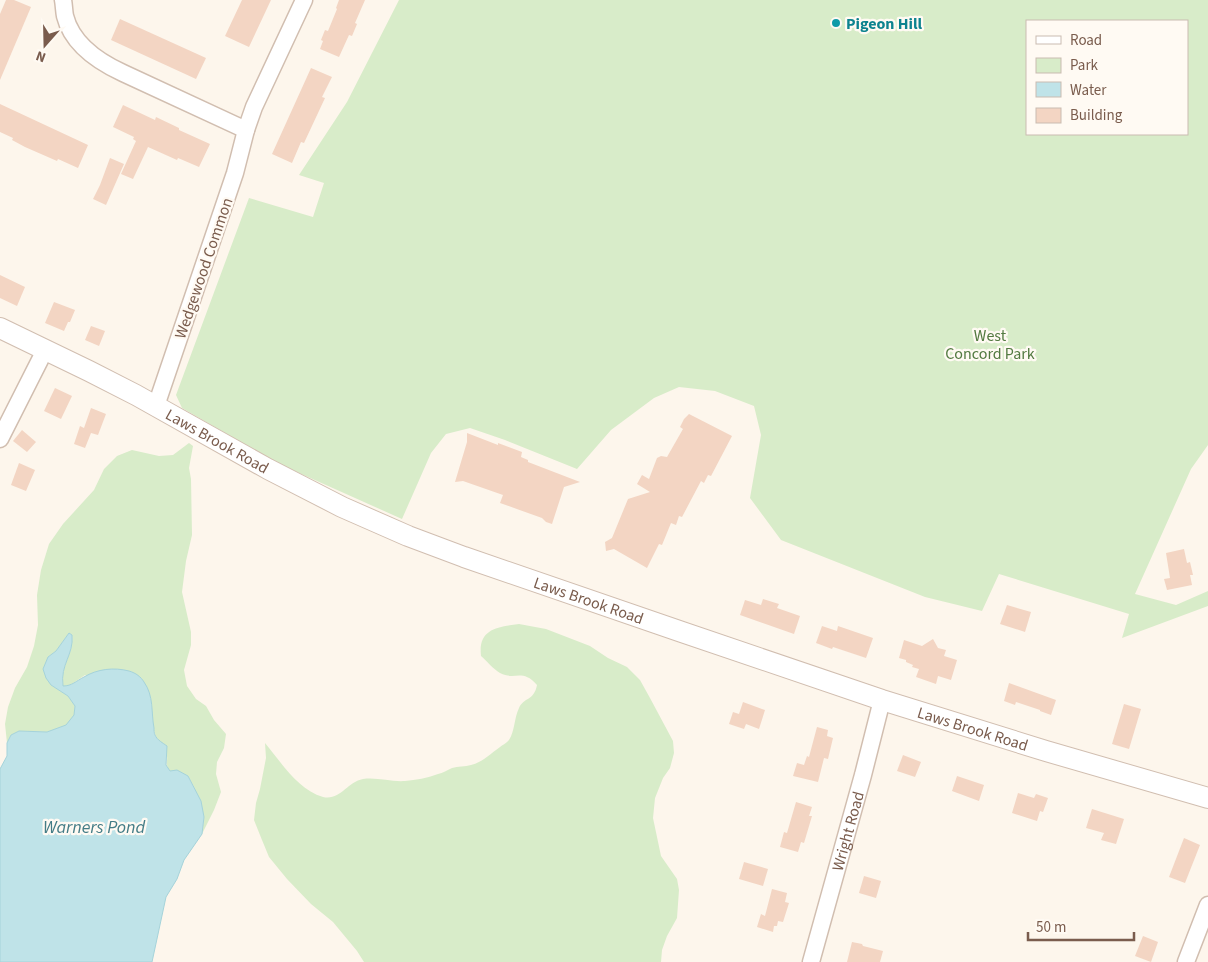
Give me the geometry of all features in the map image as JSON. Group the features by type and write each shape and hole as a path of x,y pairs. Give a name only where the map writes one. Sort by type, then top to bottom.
{"street":[{"path":"63,0 65,17 73,34 94,57 122,74 246,130"},
{"name":"Wedgewood Common","path":"156,406 235,173 254,107 304,0"},
{"name":"Laws Brook Road","path":"0,328 89,371 156,406 275,473 382,526 480,562 882,700 1046,751 1208,798"},
{"path":"0,439 45,350"},
{"name":"Wright Road","path":"810,962 861,784 882,700"},
{"path":"1186,962 1208,905"}],"green space":[{"name":"West Concord Park","path":"399,0 1208,0 1208,445 1191,469 1135,594 1176,605 1208,591 1208,606 1122,638 1129,614 999,574 982,611 925,597 781,540 750,498 761,435 754,406 715,391 679,387 654,398 611,430 577,469 470,428 446,434 431,453 402,519 279,464 182,408 176,395 249,198 313,217 324,183 299,175 347,102"},
{"path":"189,443 193,446 189,468 191,479 192,535 182,592 191,632 191,645 184,670 187,686 196,699 206,706 214,720 226,734 224,748 217,762 216,774 221,792 202,834 204,817 194,787 188,776 170,771 168,768 166,753 154,731 152,705 85,675 69,686 63,686 63,672 72,642 72,635 69,633 56,651 48,657 51,685 68,696 75,706 74,715 67,725 47,732 19,731 11,735 7,743 5,724 8,707 15,688 27,667 34,646 38,625 37,595 41,570 49,544 63,524 94,490 104,469 117,456 132,450 159,456 173,455"},
{"path":"519,624 546,629 590,646 608,658 627,667 640,680 673,741 674,753 670,768 663,778 655,798 653,818 661,856 677,879 679,890 677,918 667,936 662,950 661,962 364,962 333,922 311,904 269,857 254,820 266,758 265,743 298,782 323,797 339,794 352,784 363,779 413,780 479,762 509,740 519,708 536,690 537,685 532,680 523,676 510,676 500,673 481,656 481,647 486,635 503,626"}],"water":[{"name":"Warners Pond","path":"69,633 72,635 72,642 63,672 63,686 94,672 106,670 129,671 140,677 147,687 152,704 156,737 167,746 166,765 170,771 177,770 188,776 201,801 204,817 202,834 184,860 177,879 166,897 152,962 0,962 0,769 7,756 7,743 11,735 19,731 47,732 66,725 74,715 75,706 68,696 51,685 43,669 48,657 56,651"}],"building":[{"path":"6,0 14,0 31,7 0,80 0,14"},
{"path":"242,0 271,0 249,47 225,36"},
{"path":"339,0 365,0 355,23 357,24 352,36 349,35 339,57 320,49 323,41 321,40 325,30 328,31"},
{"path":"120,19 206,58 196,79 111,40"},
{"path":"311,68 332,77 322,97 325,98 304,143 301,142 292,163 272,154"},
{"path":"0,104 88,145 78,168 25,147 12,140 13,138 0,132"},
{"path":"123,105 155,120 156,117 210,144 199,167 178,158 177,160 148,147 133,179 121,174 136,141 133,139 134,137 113,127"},
{"path":"110,158 124,164 106,205 93,199"},
{"path":"0,275 25,287 17,306 0,298"},
{"path":"54,302 75,310 64,331 45,323"},
{"path":"91,326 105,331 99,346 85,340"},
{"path":"55,388 72,396 61,419 44,411"},
{"path":"91,408 106,414 98,435 91,433 85,448 74,444 80,426 84,428"},
{"path":"689,414 732,436 711,476 708,475 704,483 701,481 682,517 679,516 676,525 671,523 662,545 659,544 647,568 614,549 606,551 605,542 612,538 628,499 650,492 637,484 642,475 649,479 657,458 661,456 667,457 683,429 680,427 684,419"},
{"path":"22,430 36,442 27,452 13,441"},
{"path":"467,433 522,452 521,457 528,460 528,462 580,482 564,487 552,524 542,518 500,503 503,495 463,481 455,482 467,442"},
{"path":"19,463 35,470 26,491 11,485"},
{"path":"1184,549 1187,563 1190,562 1193,575 1190,575 1192,585 1167,590 1164,579 1170,578 1166,553"},
{"path":"763,599 779,604 777,608 800,616 794,634 740,615 745,600 761,605"},
{"path":"1007,605 1031,612 1025,632 1000,624"},
{"path":"822,626 837,631 838,626 873,638 866,658 816,643"},
{"path":"933,639 938,648 946,650 944,656 957,660 951,680 938,676 936,684 916,677 919,669 912,667 913,665 906,662 906,660 899,658 904,640 922,646"},
{"path":"1009,683 1056,700 1051,715 1016,702 1015,705 1004,701"},
{"path":"743,702 765,710 759,729 746,724 744,729 729,724 733,712 739,714"},
{"path":"1124,704 1141,709 1129,749 1112,744"},
{"path":"817,727 828,730 827,736 833,738 828,759 824,758 818,782 793,776 797,763 804,765 807,756 809,757"},
{"path":"903,755 921,762 915,777 897,771"},
{"path":"957,776 984,785 979,801 952,791"},
{"path":"1018,793 1034,798 1036,794 1048,798 1043,812 1040,811 1037,821 1012,813"},
{"path":"796,802 812,807 809,816 812,816 804,843 801,842 798,852 780,847 784,832 787,833"},
{"path":"1092,809 1124,819 1116,844 1101,840 1104,833 1086,828"},
{"path":"1184,838 1200,845 1185,883 1169,877"},
{"path":"744,862 768,869 763,886 739,879"},
{"path":"864,876 881,881 876,898 859,893"},
{"path":"772,889 787,893 785,902 789,903 783,922 778,921 777,926 774,926 773,932 757,927 761,914 765,916"},
{"path":"1143,936 1158,942 1151,962 1135,956"},
{"path":"852,942 883,951 880,962 847,962"}],"place":[{"name":"Pigeon Hill","path":"836,23"}]}
